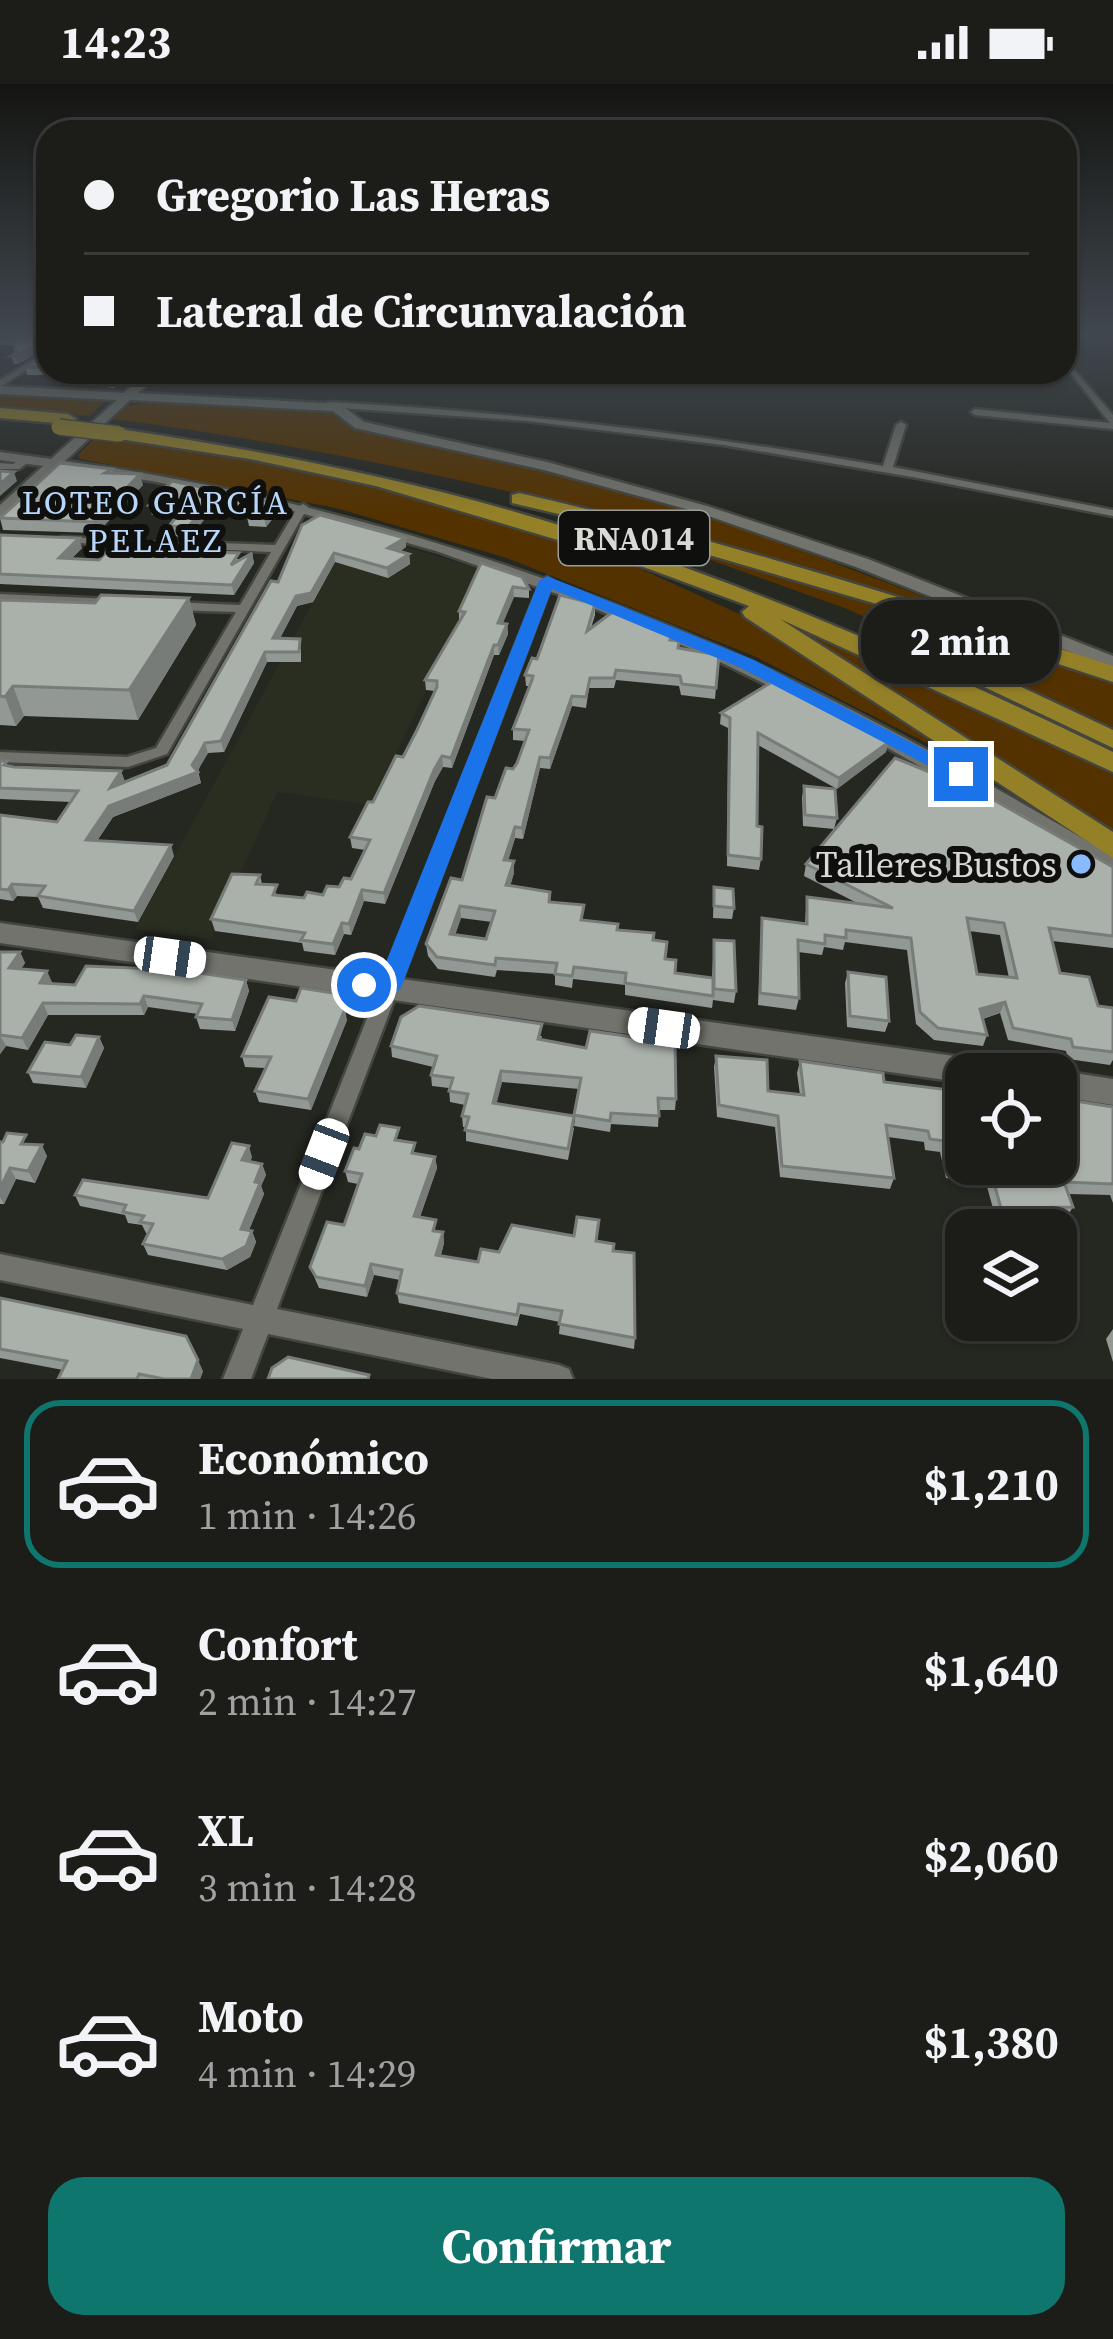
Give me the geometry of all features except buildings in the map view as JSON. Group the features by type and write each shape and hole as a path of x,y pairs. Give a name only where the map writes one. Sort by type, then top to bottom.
{"highway":[{"name":"RNA014","path":"0,417 261,445 441,482 592,525 760,583 903,641 1113,740"},
{"name":"RNA014","path":"123,429 386,481 614,546 826,626 1113,763"},
{"path":"441,482 714,548 990,630 1113,674"},
{"path":"614,546 781,628 1113,847"}],"street":[{"path":"113,394 220,404 380,407 618,427 888,466 1113,513"},
{"path":"1090,394 1113,424"},
{"path":"0,513 126,396"},
{"path":"329,405 353,420 702,509 862,563 1113,663"},
{"path":"353,420 380,407"},
{"path":"975,412 1113,424"},
{"path":"888,466 901,425"},
{"path":"0,456 303,507 547,581 708,646 857,718 961,774 1113,867"},
{"path":"0,466 15,467 28,459"},
{"path":"0,757 128,762 163,752 303,507"},
{"path":"46,539 140,543"},
{"path":"163,544 279,549"},
{"path":"237,1379 547,581"},
{"path":"0,598 134,604"},
{"path":"156,605 245,609"},
{"path":"0,933 945,1068"},
{"path":"1077,1086 1113,1092"},
{"path":"0,1267 559,1379"}],"shaded area":[{"path":"0,394 104,402 90,416 0,409"},
{"path":"149,402 332,409 352,425 552,472 738,526 1082,657 844,581 603,514 359,459 113,419 127,406"},
{"path":"95,438 209,452 392,489 602,551 761,624 1000,780 754,656 507,558 336,508 80,459 78,455"},
{"path":"312,519 483,570 372,805 277,792 211,939 135,929 334,563 288,562"},
{"path":"608,523 1113,678 1113,729 847,609"},
{"path":"764,612 1017,725 1113,775 1113,842"}],"place":[{"name":"Talleres Bustos","path":"1081,864"}],"district":[{"name":"LOTEO GARCÍA PELAEZ","path":"156,521"}],"route":[{"path":"364,985 388,988 547,581 747,664 961,774"}]}
